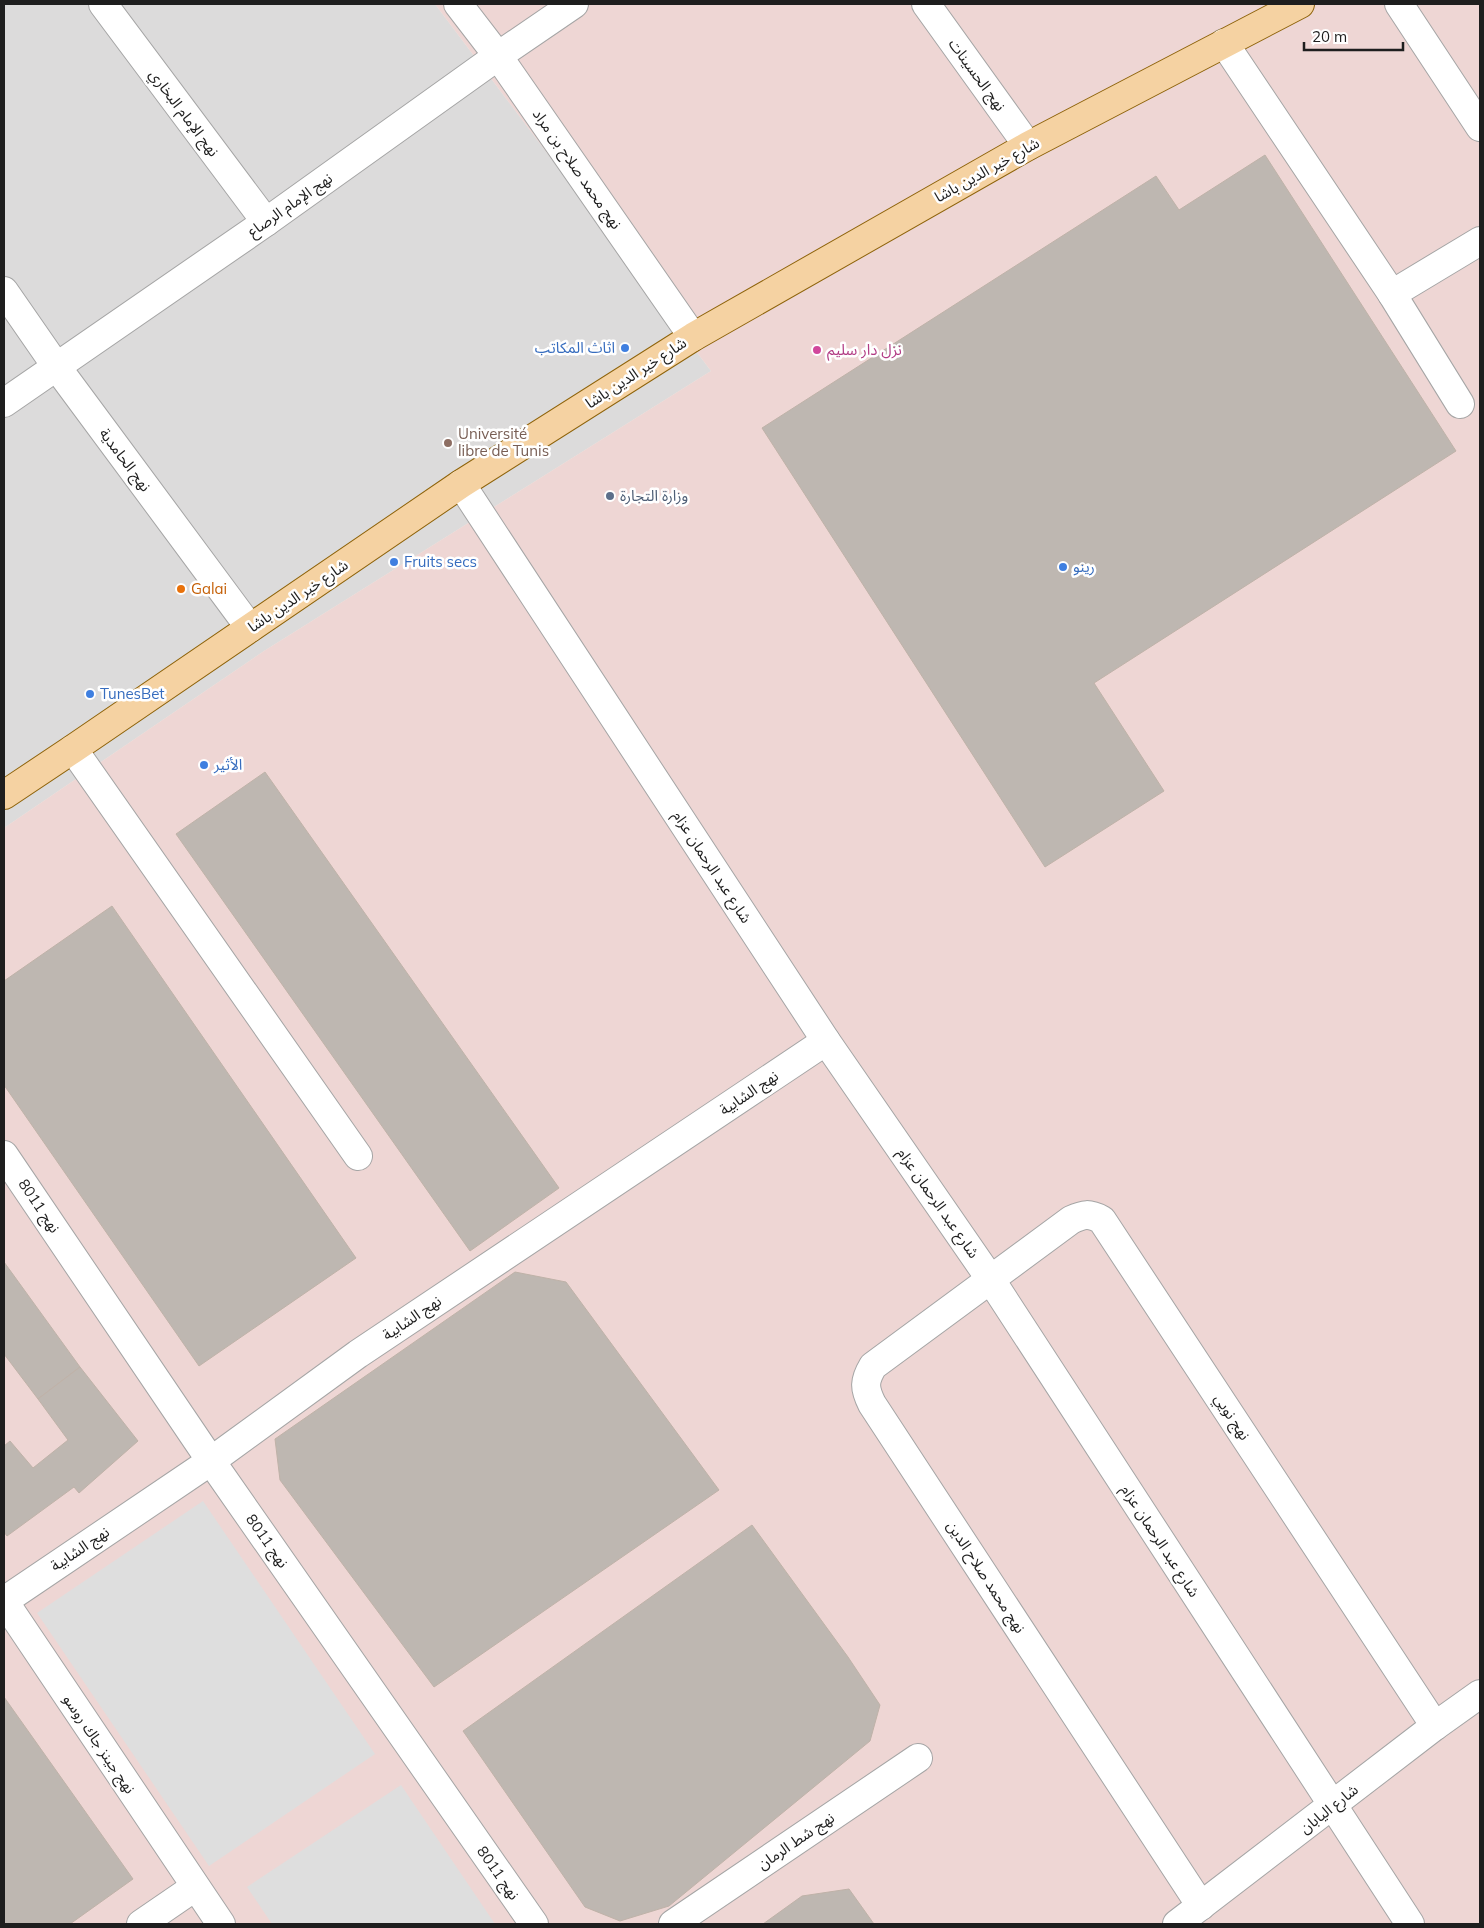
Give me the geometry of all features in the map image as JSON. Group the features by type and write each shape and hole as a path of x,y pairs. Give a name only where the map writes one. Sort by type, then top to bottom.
{"main road":[{"name":"شارع خير الدين باشا","path":"4,795 461,484 693,336 1028,146 1300,4"}],"street":[{"name":"نهج الإمام البخاري","path":"102,4 266,222"},
{"name":"نهج محمد صلاح بن مراد","path":"458,4 498,56 693,336"},
{"name":"نهج الإمام الرصاع","path":"4,403 266,222 574,4"},
{"name":"نهج الحسينات","path":"926,4 1028,146"},
{"path":"1399,4 1480,127"},
{"path":"1224,43 1392,294 1460,404"},
{"path":"1392,294 1480,241"},
{"name":"نهج الحامدية","path":"4,291 56,366 250,628"},
{"name":"شارع عبد الرحمان عزام","path":"461,484 826,1041 991,1280 1332,1807 1410,1924"},
{"path":"73,749 358,1156"},
{"name":"نهج الشابية","path":"4,1601 211,1461 358,1354 826,1041"},
{"name":"نهج 8011","path":"4,1155 211,1461 534,1924"},
{"name":"نهج نويي","path":"991,1280 1070,1220 1082,1214 1093,1215 1102,1220 1435,1726"},
{"name":"نهج محمد صلاح الدين","path":"991,1280 873,1366 866,1378 867,1393 1201,1906"},
{"name":"نهج جينز جاك روسو","path":"4,1601 221,1924"},
{"name":"شارع اليابان","path":"1177,1924 1332,1807 1435,1726 1480,1694"},
{"name":"نهج شط الرمان","path":"673,1924 918,1758"},
{"path":"141,1924 195,1887"}],"shaded area":[{"path":"4,4 435,4 711,371 264,651 4,828"},
{"path":"435,4 1480,4 1480,1924 4,1924 4,828 264,651 711,371"},
{"path":"203,1501 375,1754 209,1866 37,1613"},
{"path":"401,1785 495,1924 272,1924 247,1887"}],"building":[{"name":"رينو","path":"1265,155 1456,451 1094,683 1164,791 1045,867 762,428 1156,176 1179,210"},
{"path":"265,772 559,1188 470,1251 176,834"},
{"path":"112,906 356,1258 199,1366 4,1085 4,981"},
{"path":"4,1262 80,1367 38,1399 4,1354"},
{"path":"515,1272 566,1282 719,1490 434,1687 280,1480 275,1439"},
{"path":"80,1367 138,1441 79,1493 74,1487 7,1536 4,1532 4,1446 10,1441 33,1468 68,1440 38,1399"},
{"path":"752,1525 848,1657 880,1705 870,1741 669,1906 620,1921 585,1907 463,1731"},
{"path":"4,1697 133,1879 70,1924 4,1924"},
{"path":"849,1889 874,1924 763,1924 802,1896"}],"place":[{"name":"اثاث المكاتب","path":"625,348"},
{"name":"نزل دار سليم","path":"817,350"},
{"name":"Université libre de Tunis","path":"448,443"},
{"name":"وزارة التجارة","path":"610,496"},
{"name":"Fruits secs","path":"394,562"},
{"name":"رينو","path":"1063,567"},
{"name":"Galai","path":"181,589"},
{"name":"TunesBet","path":"90,694"},
{"name":"الأثير","path":"204,765"}]}
